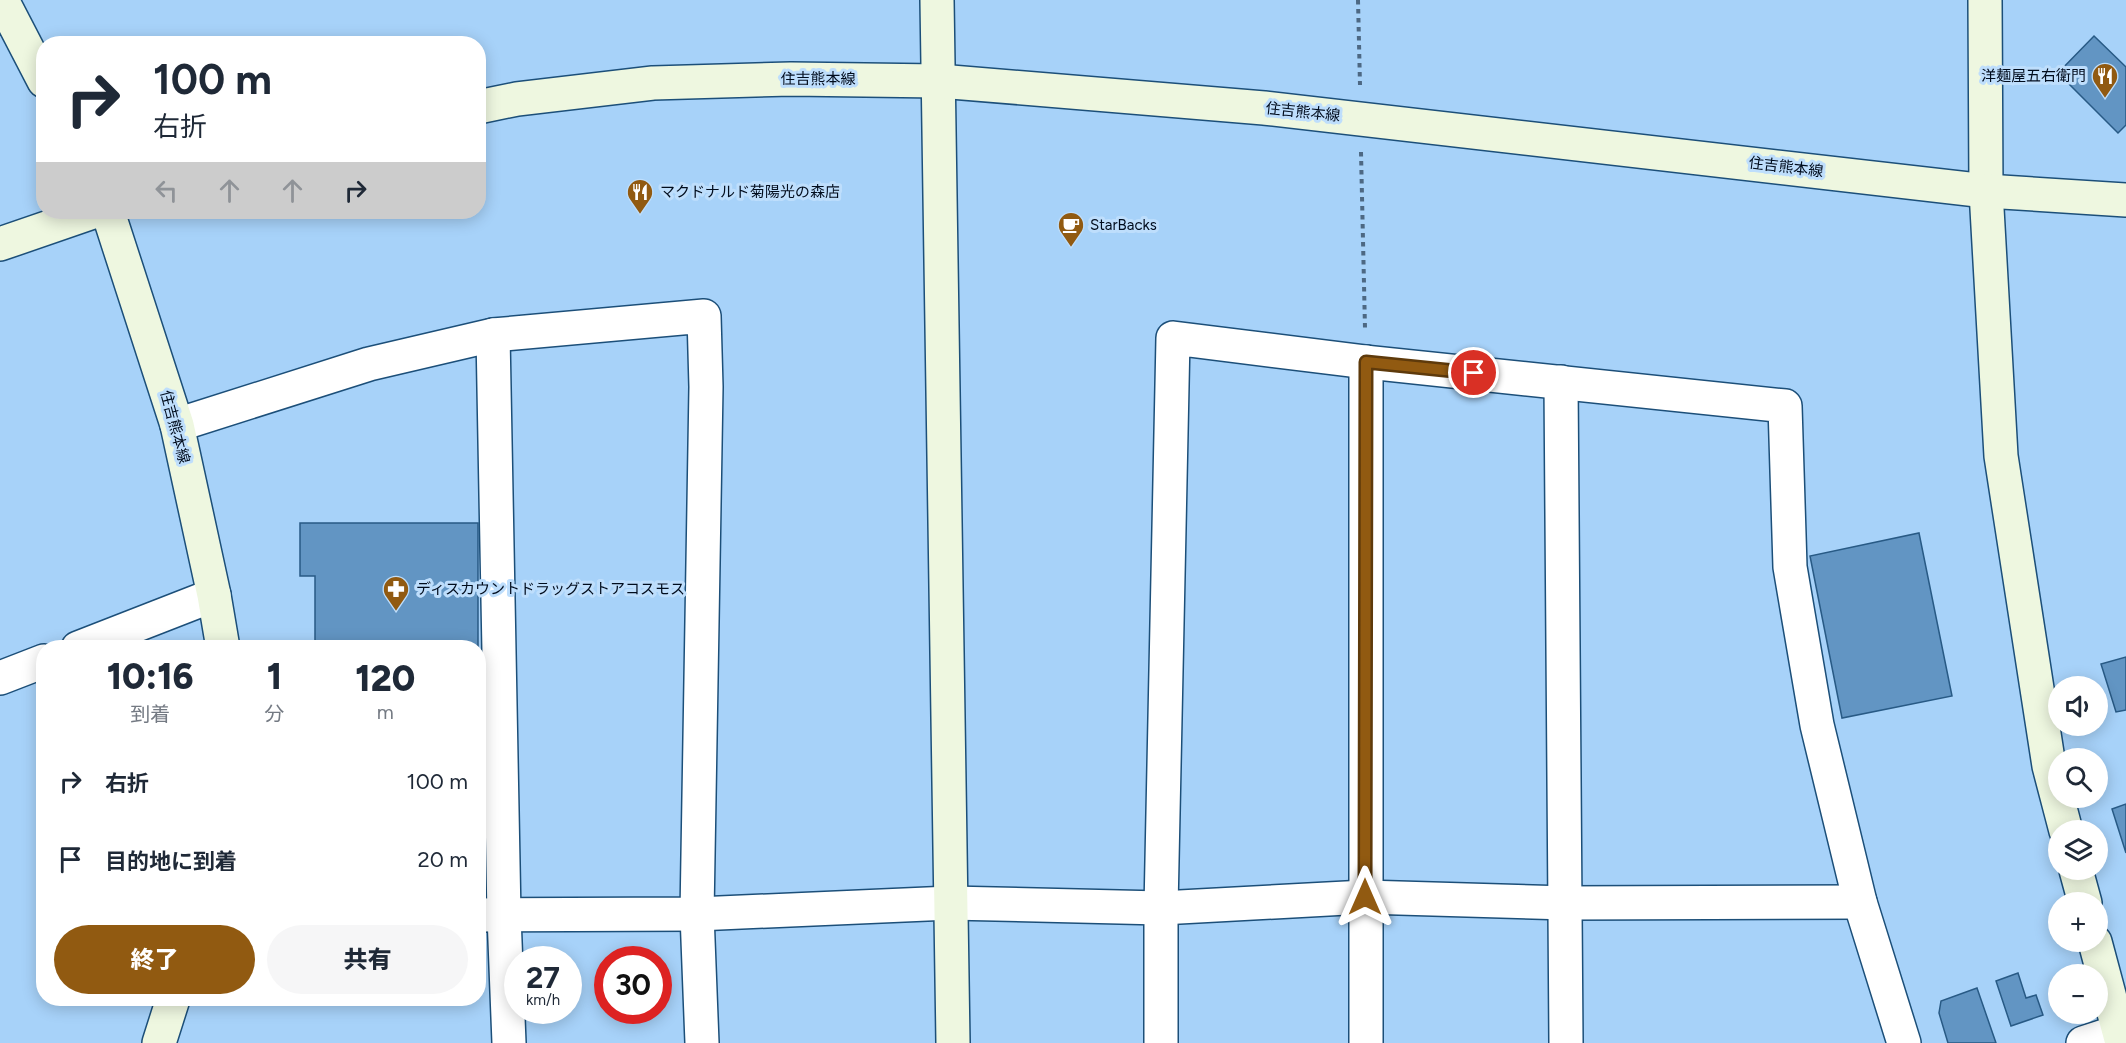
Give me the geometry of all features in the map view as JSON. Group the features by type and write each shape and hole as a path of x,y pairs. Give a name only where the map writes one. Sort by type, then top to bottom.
{"main road":[{"path":"2,0 36,66"},
{"path":"937,0 953,1043"},
{"path":"1985,0 1986,190 2001,456 2049,766 2063,820"},
{"name":"住吉熊本線","path":"486,105 517,99 653,83 790,79 939,81 1360,118 1986,190 2126,200"},
{"path":"0,244 73,219"},
{"name":"住吉熊本線","path":"110,219 177,424 222,640"},
{"path":"2098,952 2122,1035"},
{"path":"159,1043 171,1006"}],"street":[{"path":"177,424 369,364 493,335 704,316 706,387 697,914 702,1043"},
{"path":"493,335 491,915 510,1043"},
{"path":"1161,1043 1161,908 1173,338 1366,362 1785,406 1790,567 1817,725 1860,902 1904,1043"},
{"path":"1366,362 1366,1043"},
{"path":"1561,382 1566,1043"},
{"path":"99,640 214,595"},
{"path":"0,678 36,664"},
{"path":"491,915 697,914 950,903 1161,908 1365,897 1566,903 1860,902"},
{"path":"2083,1043 2122,1035"}],"path":[{"path":"1358,0 1366,362"}],"building":[{"name":"洋麺屋五右衛門","path":"2094,36 2126,67 2126,125 2118,133 2058,73"},
{"name":"ディスカウントドラッグストアコスモス","path":"300,523 478,523 478,640 315,640 315,576 300,576"},
{"path":"1919,533 1952,696 1842,718 1810,556"},
{"path":"2126,657 2126,710 2116,712 2108,686 2108,676 2105,676 2101,664"},
{"path":"2126,804 2126,853 2112,809"},
{"path":"2018,973 2026,998 2036,995 2043,1015 2011,1026 1996,981"},
{"path":"1977,988 1996,1043 1948,1043 1939,1013 1941,1001"}],"place":[{"name":"洋麺屋五右衛門","path":"2105,99"},
{"name":"マクドナルド菊陽光の森店","path":"640,215"},
{"name":"StarBacks","path":"1071,248"},
{"name":"ディスカウントドラッグストアコスモス","path":"396,612"}],"route":[{"path":"1365,897 1366,362 1474,373"}]}
